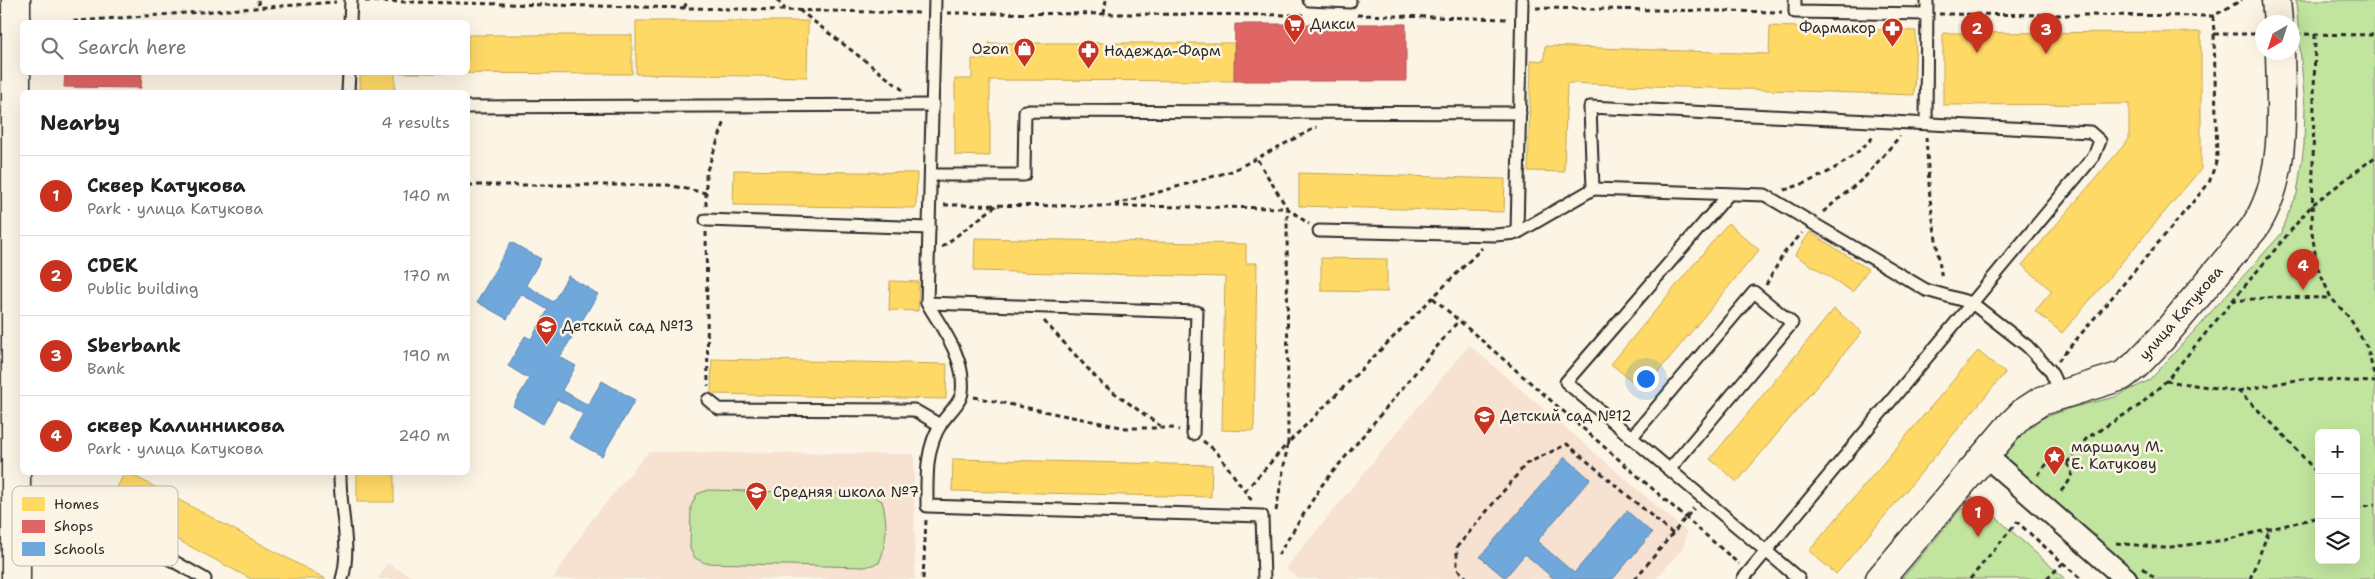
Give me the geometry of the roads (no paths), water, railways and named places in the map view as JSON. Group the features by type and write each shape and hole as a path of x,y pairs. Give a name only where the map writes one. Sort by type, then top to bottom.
{"street":[{"path":"16,0 16,109 12,176 16,486"},
{"path":"2276,0 2277,15"},
{"name":"улица Катукова","path":"1880,579 2024,412 2042,401 2061,393 2122,376 2135,366 2161,339 2254,228 2265,211 2273,192 2281,145 2280,60"},
{"path":"1985,455 2126,579"},
{"path":"16,566 16,579"}],"lane":[{"path":"350,0 350,20"},
{"path":"935,0 927,304 951,342 961,366 962,394 940,425 927,458 926,506 1262,516 1264,578"},
{"path":"1309,0 1350,0"},
{"path":"1517,233 1522,0"},
{"path":"1795,0 1795,12 1927,14"},
{"path":"1926,123 1928,0"},
{"path":"348,90 349,75"},
{"path":"470,107 933,105"},
{"path":"1593,189 1590,107 2090,132 2100,141 2094,156 1746,576"},
{"path":"931,175 1024,175 1025,111 1520,113"},
{"path":"1319,232 1495,235 1517,233 1593,189 1765,195 1926,290 1972,303 2027,346 2050,370 2061,393"},
{"path":"1728,195 1566,382 1799,579"},
{"path":"706,220 930,228"},
{"path":"1632,438 1754,292 1792,323 1669,470"},
{"path":"927,304 1197,312 1193,434"},
{"path":"708,400 718,409 914,410 940,425"},
{"path":"340,475 339,497 347,563 342,579"},
{"path":"178,564 205,579"}],"place":[{"name":"Дикси","path":"1294,43"},
{"name":"Фармакор","path":"1892,47"},
{"name":"CDEK","path":"1977,53"},
{"name":"Sberbank","path":"2046,54"},
{"name":"Ozon","path":"1025,68"},
{"name":"Надежда-Фарм","path":"1088,70"},
{"name":"сквер Калинникова","path":"2303,290"},
{"name":"Детский сад №13","path":"546,345"},
{"name":"Детский сад №12","path":"1484,435"},
{"name":"маршалу М. Е. Катукову","path":"2055,475"},
{"name":"Средняя школа №7","path":"757,511"},
{"name":"Сквер Катукова","path":"1978,537"}]}
